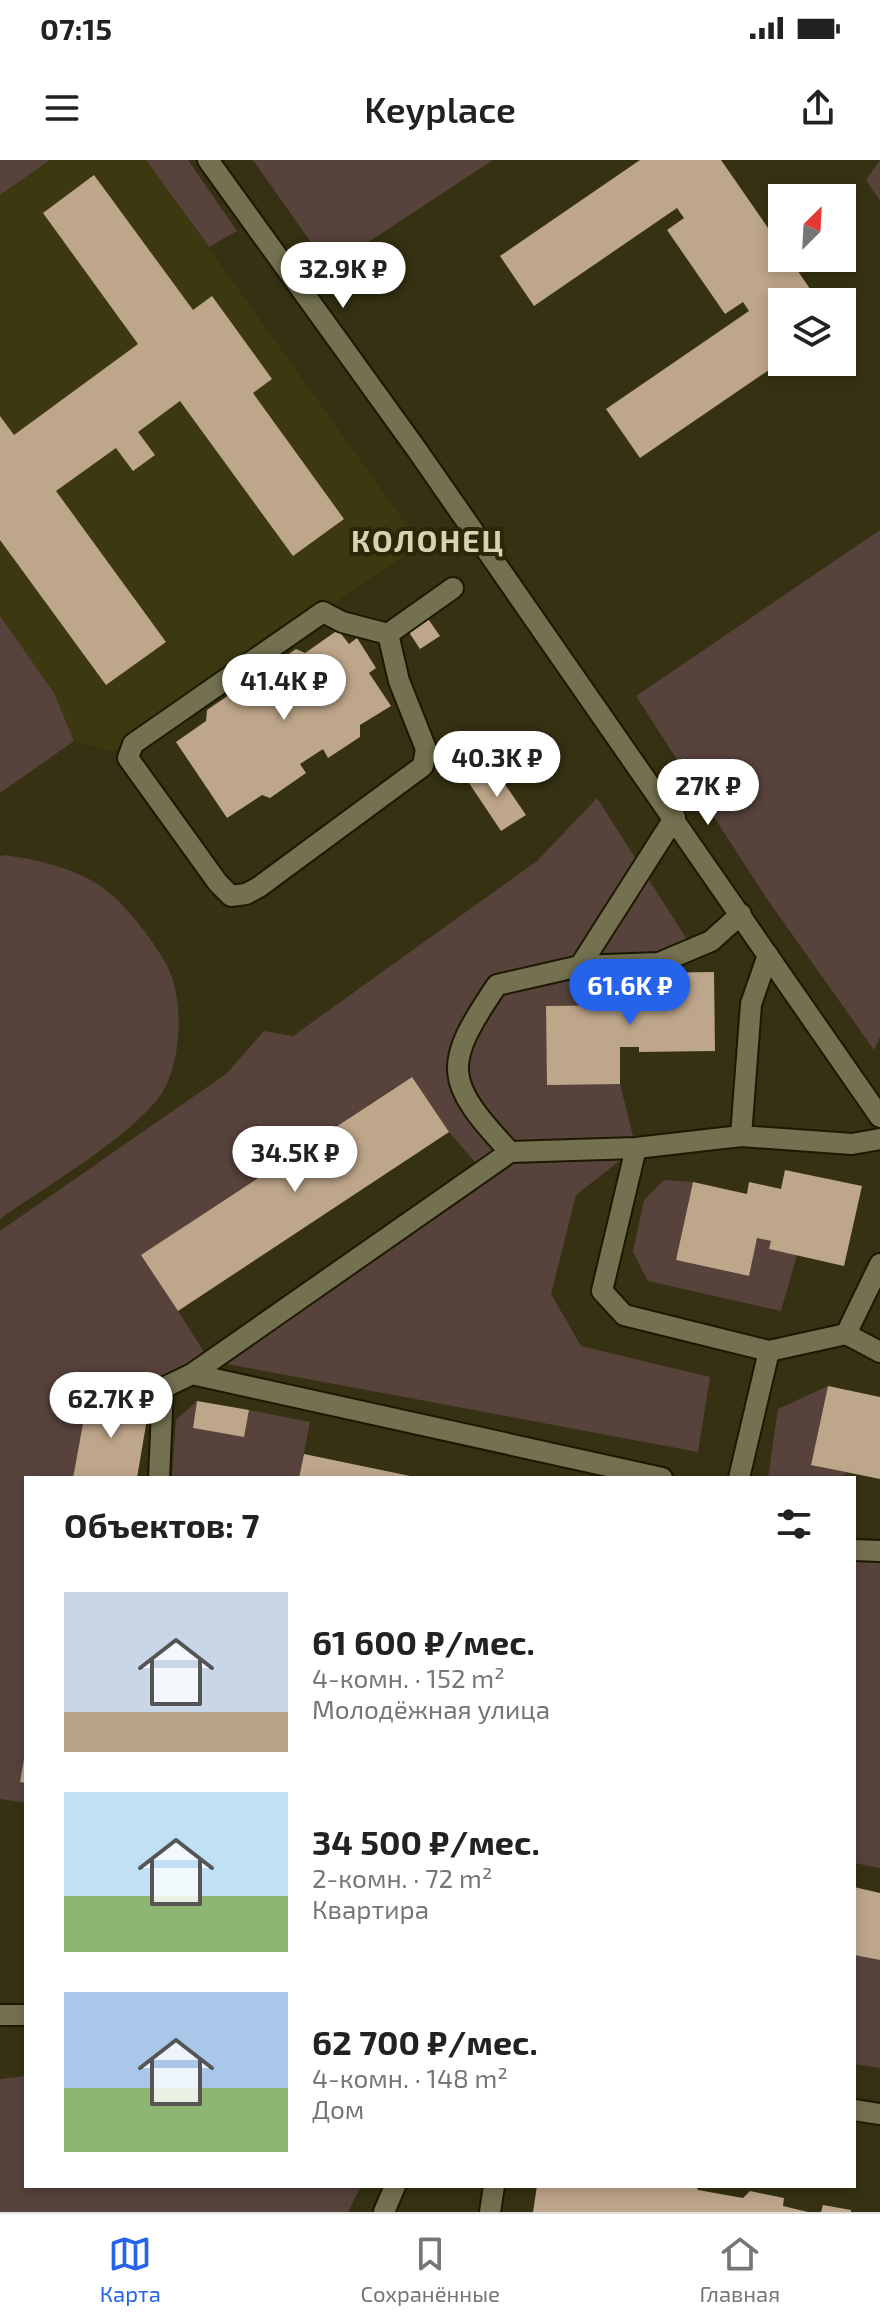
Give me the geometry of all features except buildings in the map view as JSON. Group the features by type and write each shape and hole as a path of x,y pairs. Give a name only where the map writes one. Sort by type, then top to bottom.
{"street":[{"path":"208,160 675,817 880,1117"},
{"path":"388,634 399,681 426,749 423,766 259,887 246,894 231,896 218,883 128,758 133,744 323,612 342,622 388,634 453,588"},
{"path":"580,966 675,817"},
{"path":"510,1152 473,1111 456,1077 466,1030 497,985 580,966 659,963 711,941 741,914"},
{"path":"741,1136 751,1004 768,955"},
{"path":"159,1476 163,1388 192,1374 510,1152 636,1148 741,1136 852,1144 880,1139"},
{"path":"636,1148 602,1291 624,1315 769,1351 846,1334 880,1352"},
{"path":"846,1334 880,1264"},
{"path":"739,1476 769,1351"},
{"path":"192,1374 653,1476"},
{"path":"856,1550 880,1551"},
{"path":"0,2015 24,2015"},
{"path":"856,2110 880,2114"},
{"path":"384,2212 394,2188"},
{"path":"490,2212 494,2188"}],"shaded area":[{"path":"0,160 50,160 0,195"},
{"path":"50,160 146,160 421,545 114,752 74,741 0,793 0,195"},
{"path":"146,160 188,160 237,231 209,247"},
{"path":"253,160 493,160 329,268"},
{"path":"880,160 880,201 866,180"},
{"path":"880,530 880,1037 874,1050 765,896 636,696"},
{"path":"0,616 54,693 74,741 0,793"},
{"path":"597,798 693,949 581,966 582,1005 546,1006 548,1084 620,1084 636,1148 576,1195 551,1294 581,1346 710,1377 698,1452 211,1361 163,1388 149,1407 88,1396 73,1476 24,1476 24,1760 20,1781 24,1782 24,1803 0,1799 0,1231 226,1074 264,1031 293,1036 537,861","holes":["411,1077 449,1132 482,1170 210,1361 142,1255"]},
{"path":"4,855 67,869 111,894 140,926 165,962 174,986 179,1019 172,1069 160,1096 146,1112 108,1145 0,1219 0,857"},
{"path":"664,1180 693,1182 676,1260 748,1276 757,1238 771,1241 770,1249 797,1255 781,1311 648,1281 633,1252 644,1200"},
{"path":"828,1386 811,1464 848,1473 843,1476 768,1476 778,1409"},
{"path":"197,1401 193,1428 244,1437 249,1410 310,1422 299,1476 172,1476 176,1420"},
{"path":"856,1550 880,1551 880,1868 856,1863"},
{"path":"856,1955 880,1960 880,2068 856,2064"},
{"path":"24,2076 24,2188 360,2188 348,2212 0,2212 0,2079"}],"district":[{"name":"КОЛОНЕЦ","path":"428,540"}]}
